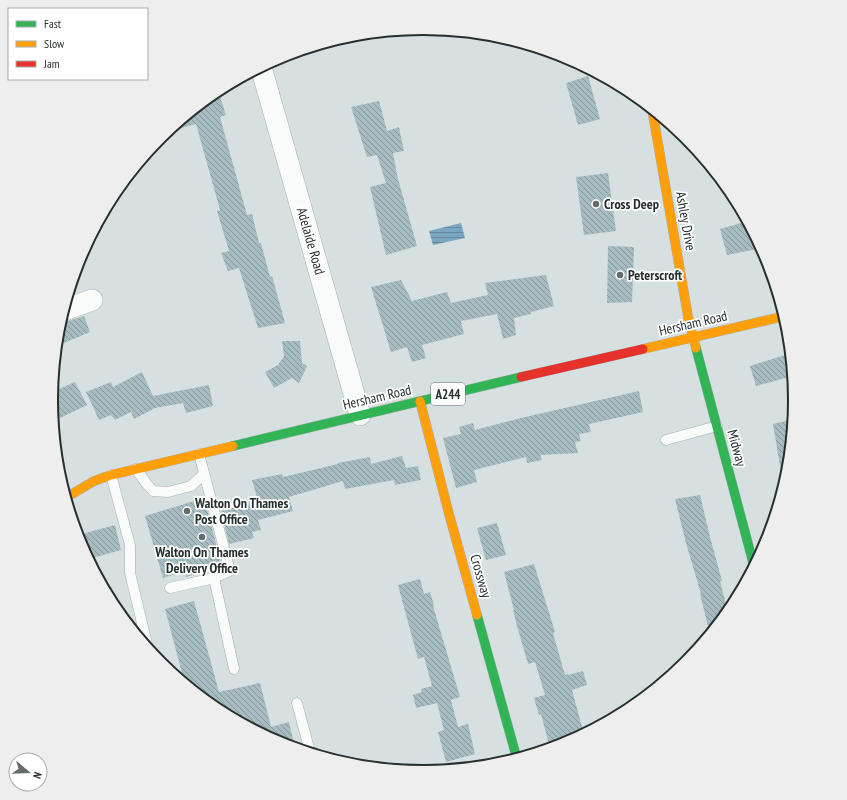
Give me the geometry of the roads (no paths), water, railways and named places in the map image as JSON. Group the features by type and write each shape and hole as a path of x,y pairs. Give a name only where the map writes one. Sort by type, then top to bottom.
{"street":[{"name":"Adelaide Road","path":"263,73 360,415"},
{"name":"Ashley Drive","path":"653,116 688,322 693,337"},
{"path":"71,308 92,300"},
{"name":"Hersham Road","path":"71,494 94,481 111,475 360,415 778,317"},
{"name":"Midway","path":"693,337 752,559"},
{"name":"Crossway","path":"420,401 449,514 516,753"},
{"name":"Hersham Road","path":"79,480 94,481"}],"lane":[{"path":"666,440 717,426"},
{"path":"170,588 214,578 230,571 199,454"},
{"path":"136,469 153,491 168,492 191,486 204,474"},
{"path":"111,475 130,545 130,573 145,636"},
{"path":"214,578 234,669"},
{"path":"297,703 309,747"}],"water":[{"path":"461,223 465,238 433,245 429,231"}],"place":[{"name":"Cross Deep","path":"596,204"},
{"name":"Peterscroft","path":"620,275"},
{"name":"Walton On Thames Post Office","path":"187,511"},
{"name":"Walton On Thames Delivery Office","path":"202,537"}]}
